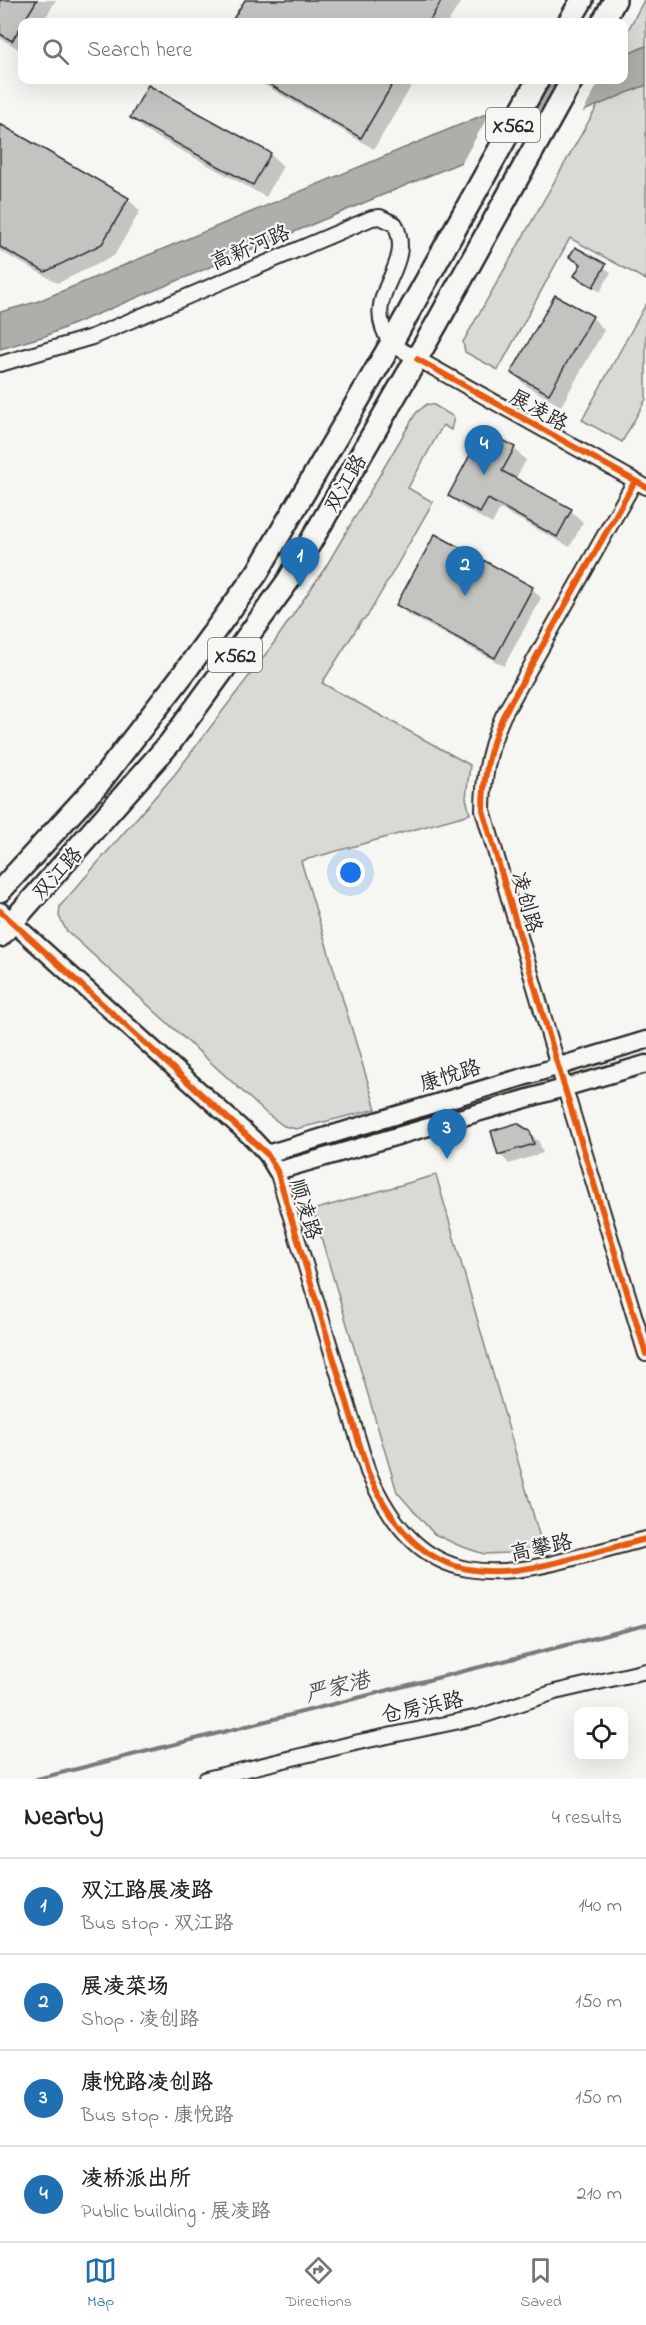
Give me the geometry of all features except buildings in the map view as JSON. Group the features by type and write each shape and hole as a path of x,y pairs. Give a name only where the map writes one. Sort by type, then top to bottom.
{"main road":[{"path":"571,18 582,0"},
{"path":"605,18 615,0"},
{"name":"双江路","path":"0,891 99,783 232,608 285,527 391,344 536,84"},
{"name":"双江路","path":"4,923 170,743 288,581 417,359 570,84"}],"street":[{"name":"高新河路","path":"0,364 92,337 372,218 380,217 395,224 401,245 399,260 380,302 383,331 391,344"},
{"name":"展凌路","path":"391,344 641,484"},
{"name":"凌创路","path":"641,484 503,716 494,736 483,783 483,810 564,1089 646,1354"},
{"name":"顺凌路","path":"4,923 267,1154 277,1171 368,1472 380,1500 419,1549 442,1562"},
{"name":"康悦路","path":"267,1154 646,1040"},
{"path":"277,1171 646,1064"},
{"name":"高攀路","path":"442,1562 488,1573 512,1571 646,1539"},
{"name":"仓房浜路","path":"206,1779 359,1742 479,1717 555,1692 646,1671"}],"shaded area":[{"path":"646,0 646,46 628,54 628,30"},
{"path":"646,46 646,85 45,336 0,349 0,312 36,302 557,84 628,84 628,54"},
{"path":"646,85 646,280 570,238 498,370 465,352 463,342 598,105"},
{"path":"646,304 646,399 622,442 582,420"},
{"path":"427,404 434,405 454,417 451,430 443,425 408,488 433,502 367,617 362,620 322,683 470,765 466,798 470,814 301,861 376,1109 296,1129 284,1126 267,1114 66,930 59,916 60,906 175,774 271,647 325,568 416,413"},
{"path":"436,1175 542,1545 508,1553 484,1554 460,1546 434,1534 397,1492 313,1210"}],"pier":[{"path":"548,84 515,143 460,166 493,107"},
{"path":"555,84 598,84 581,116 525,139"}],"waterway":[{"name":"严家港","path":"37,1779 646,1625"}],"cycle path":[{"path":"417,359 646,487"},
{"path":"635,481 503,716 488,762 483,810 646,1354"},
{"path":"0,911 267,1154 277,1171 368,1472 393,1518 421,1548 452,1565 485,1571 521,1569 560,1562 646,1539"}],"place":[{"name":"凌桥派出所","path":"484,475"},
{"name":"双江路展凌路","path":"300,587"},
{"name":"展凌菜场","path":"465,596"},
{"name":"康悦路凌创路","path":"447,1159"}]}
